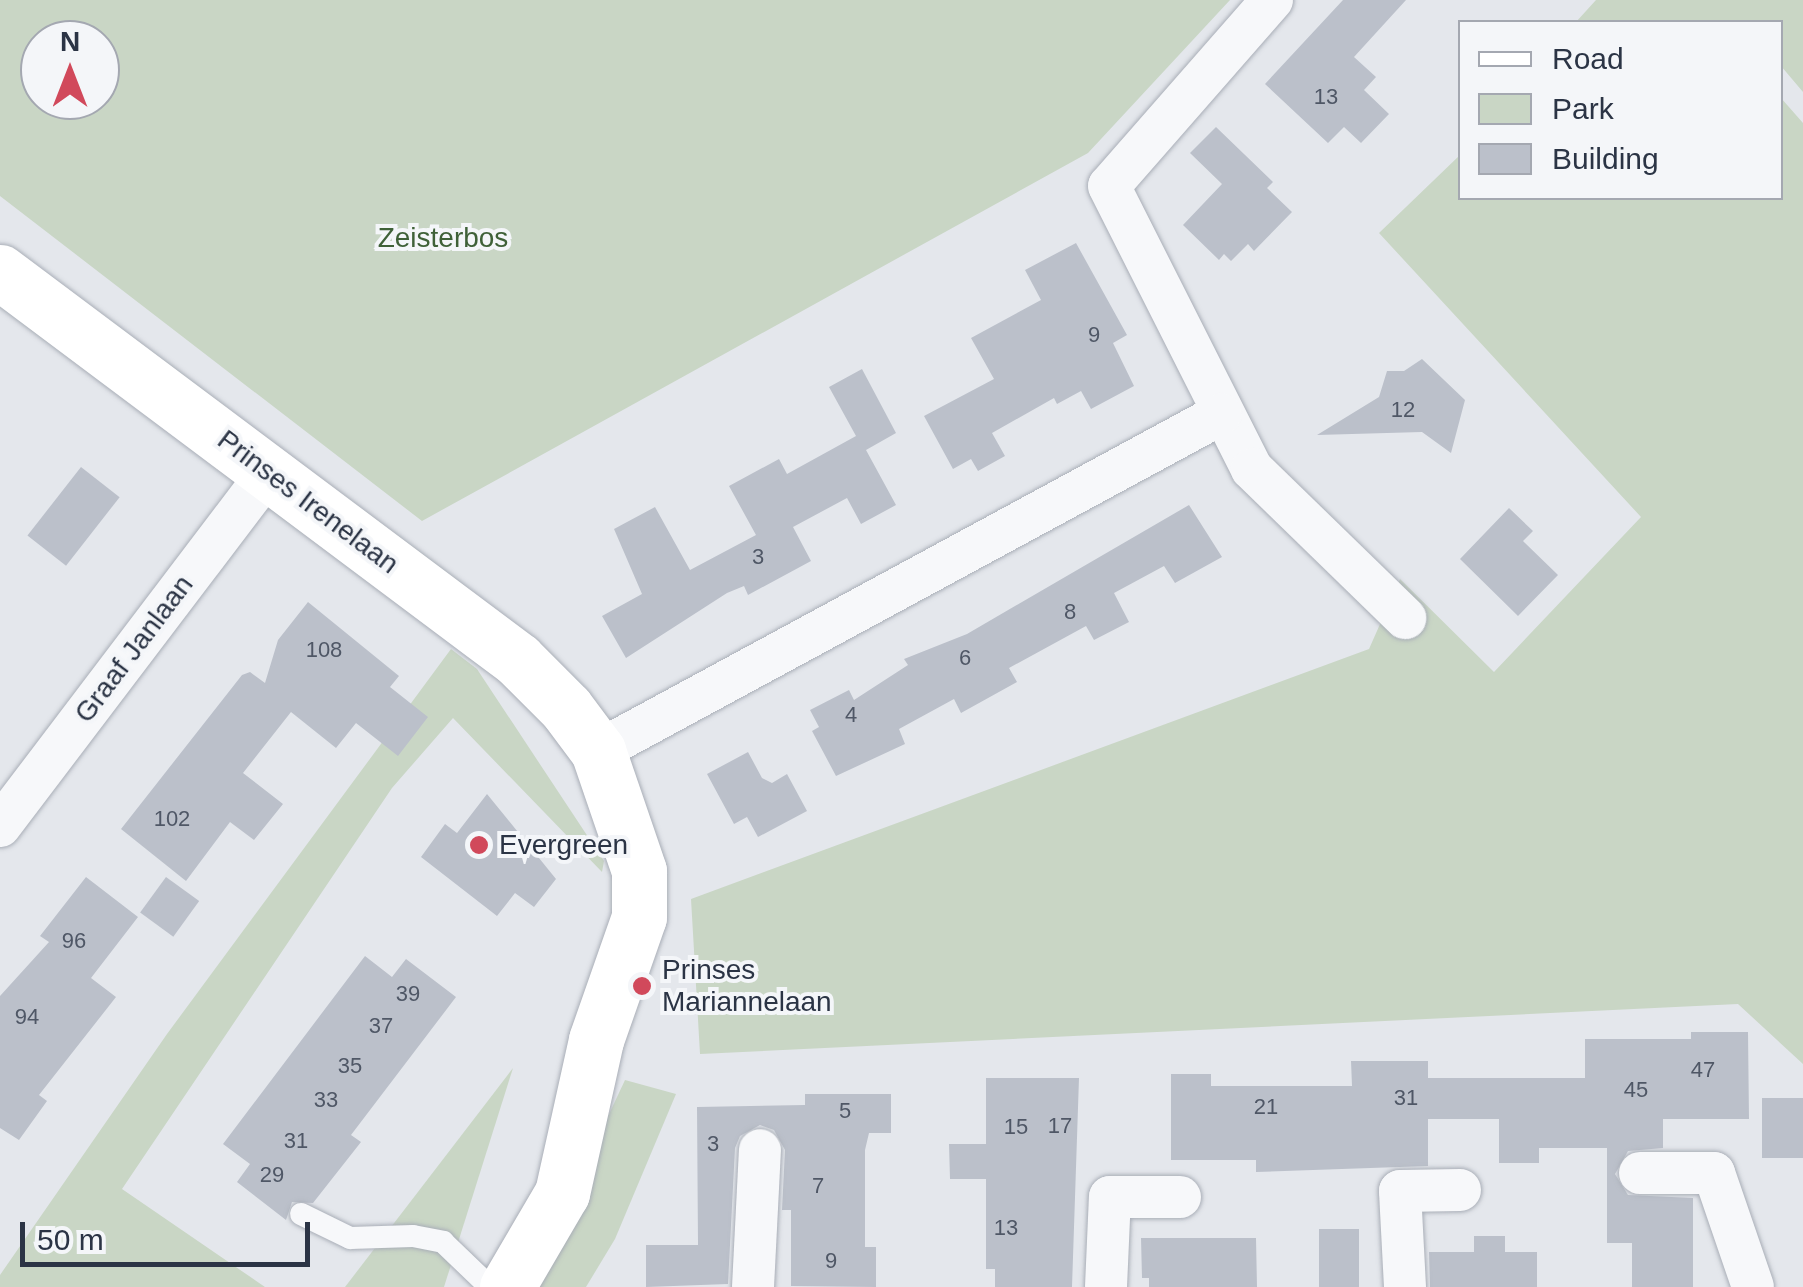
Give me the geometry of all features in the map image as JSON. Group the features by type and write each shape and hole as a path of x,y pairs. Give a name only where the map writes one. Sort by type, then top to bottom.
{"street":[{"path":"1272,0 1109,186 1221,414 1252,468 1405,618"},
{"name":"Prinses Irenelaan","path":"0,272 518,660 566,708 598,751 638,871 639,917 596,1040 562,1194 507,1287"},
{"path":"598,751 1221,414"},
{"name":"Graaf Janlaan","path":"0,826 268,472"},
{"path":"753,1287 760,1150"},
{"path":"1640,1173 1714,1173 1753,1287"},
{"path":"1405,1287 1400,1191 1460,1190"},
{"path":"1106,1287 1110,1197 1180,1197"}],"lane":[{"path":"301,1214 350,1238 413,1236 443,1242 490,1287"}],"green space":[{"name":"Zeisterbos","path":"0,0 1230,0 1088,153 422,521 0,196"},
{"path":"1596,0 1803,0 1803,92 1783,68 1783,20 1578,20"},
{"path":"1783,100 1803,123 1803,1064 1738,1004 700,1054 691,899 1369,649 1400,579 1494,672 1641,517 1379,233 1458,157 1458,200 1783,200"},
{"path":"451,649 477,669 604,861 602,872 453,718 392,788 122,1189 265,1287 0,1287 0,1275 167,1034"},
{"path":"513,1068 444,1287 345,1287"},
{"path":"625,1080 676,1094 615,1239 586,1287 528,1287"}],"building":[{"path":"1343,0 1406,0 1354,57 1376,77 1364,90 1389,114 1361,143 1344,127 1328,143 1265,84"},
{"path":"1216,127 1273,182 1267,188 1292,212 1254,251 1248,244 1231,261 1224,254 1219,260 1183,225 1222,184 1190,153"},
{"path":"1076,243 1127,335 1113,343 1134,386 1091,409 1081,391 1057,404 1054,398 992,433 1005,456 978,471 971,459 953,469 924,416 994,379 971,338 1041,300 1025,270"},
{"path":"1422,359 1465,400 1451,453 1422,432 1317,435 1379,397 1387,371 1404,371"},
{"path":"862,369 896,433 866,450 896,505 861,524 847,498 793,527 811,561 748,595 744,586 727,593 626,658 602,616 642,594 614,529 655,507 690,570 756,535 729,486 779,459 787,474 856,436 829,387"},
{"path":"81,467 120,497 66,566 27,536"},
{"path":"1189,505 1222,557 1175,583 1164,566 1114,593 1129,622 1094,640 1086,626 1009,668 1017,682 961,713 954,699 899,729 905,744 836,776 812,731 819,727 810,710 849,690 854,700 908,665 904,659 967,634"},
{"path":"1509,508 1533,531 1523,541 1558,575 1518,616 1460,559"},
{"path":"308,602 399,676 390,687 428,717 398,756 356,723 336,748 291,712 243,773 283,804 254,840 230,822 186,881 121,829 242,675 250,672 265,683 278,640"},
{"path":"748,752 762,778 772,783 787,774 807,811 758,837 747,817 734,824 707,774"},
{"name":"Evergreen","path":"487,794 556,879 534,907 515,893 497,916 421,857 445,824 457,833"},
{"path":"86,877 138,917 91,978 116,997 39,1095 47,1101 19,1140 0,1128 0,996 49,942 40,936"},
{"path":"166,877 199,901 173,937 140,913"},
{"path":"365,956 392,977 406,959 456,997 351,1135 361,1142 313,1203 292,1202 286,1220 237,1182 250,1164 223,1144"},
{"path":"1691,1032 1748,1032 1749,1119 1663,1119 1663,1148 1628,1151 1615,1174 1628,1195 1693,1198 1693,1287 1632,1287 1632,1243 1607,1243 1607,1148 1539,1148 1539,1163 1499,1163 1499,1119 1428,1119 1428,1166 1256,1172 1256,1160 1171,1160 1171,1074 1211,1074 1211,1086 1352,1086 1351,1061 1428,1061 1428,1078 1585,1078 1585,1039 1691,1039"},
{"path":"986,1078 1079,1078 1072,1287 995,1287 995,1269 986,1269 986,1179 950,1179 949,1144 986,1144"},
{"path":"805,1094 891,1094 891,1133 869,1133 865,1150 865,1247 876,1247 876,1287 791,1286 791,1210 782,1210 785,1150 774,1130 760,1125 740,1136 735,1148 728,1284 646,1287 646,1245 698,1245 697,1107 805,1105"},
{"path":"1762,1098 1803,1098 1803,1158 1762,1158"},
{"path":"1319,1229 1359,1229 1359,1287 1319,1287"},
{"path":"1474,1236 1505,1236 1505,1252 1537,1252 1537,1287 1430,1287 1429,1252 1474,1252"},
{"path":"1141,1238 1256,1238 1257,1287 1149,1287 1149,1278 1142,1278"}],"place":[{"name":"Evergreen","path":"479,845"},
{"name":"Prinses Mariannelaan","path":"642,986"}]}
